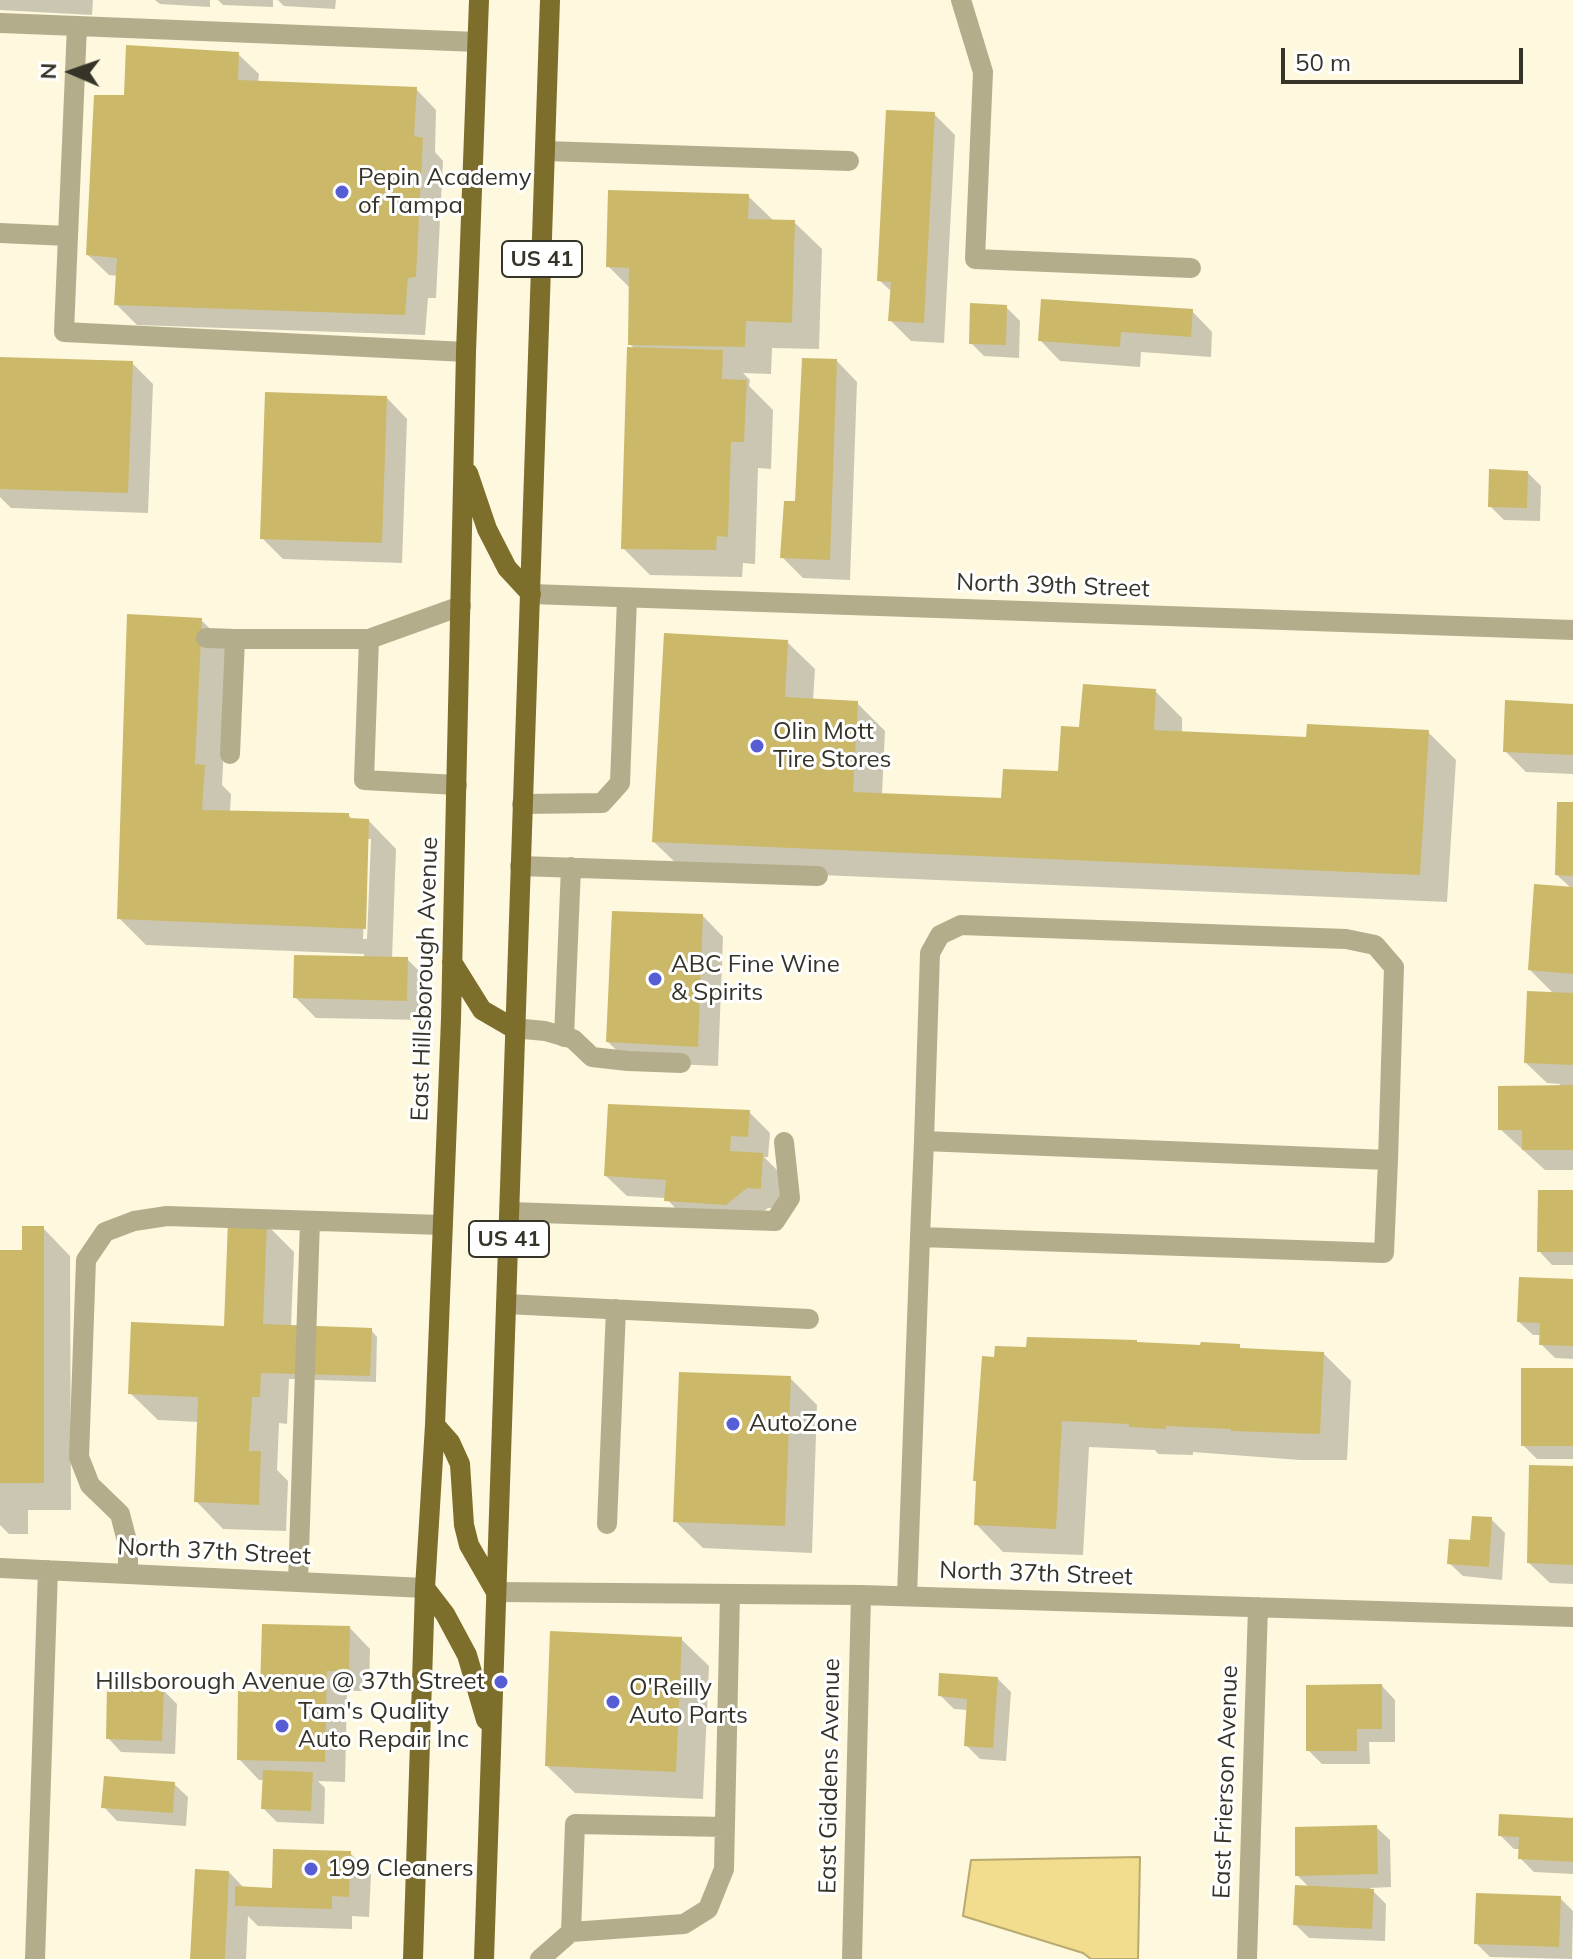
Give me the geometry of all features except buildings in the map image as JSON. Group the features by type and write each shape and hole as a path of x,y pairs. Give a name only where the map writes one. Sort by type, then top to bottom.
{"main road":[{"name":"East Hillsborough Avenue","path":"413,1959 425,1588 435,1425 452,962 463,458 479,0"},
{"name":"US 41","path":"484,1959 550,0"},
{"path":"463,458 487,529 507,568 531,594"},
{"path":"452,962 482,1010 513,1028"},
{"path":"435,1425 450,1442 460,1464 464,1525 469,1545 496,1592"},
{"path":"425,1588 445,1614 467,1655 491,1739"}],"street":[{"path":"961,0 983,72 975,259 1191,268"},
{"path":"0,23 477,42"},
{"path":"77,26 64,332 466,352"},
{"path":"545,151 849,161"},
{"path":"0,233 68,236"},
{"name":"North 39th Street","path":"531,594 1573,630"},
{"path":"522,804 602,803 620,783 627,598"},
{"path":"206,638 369,639 461,606"},
{"path":"230,754 235,639"},
{"path":"369,639 364,780 457,785"},
{"path":"520,866 818,876"},
{"path":"564,1037 571,867"},
{"path":"907,1596 930,953 940,935 961,925 1346,939 1375,945 1394,967 1384,1253 920,1237"},
{"path":"513,1028 545,1031 573,1039 592,1057 681,1063"},
{"path":"924,1141 1388,1160"},
{"path":"510,1212 775,1221 790,1198 784,1142"},
{"path":"128,1573 128,1545 120,1514 90,1485 79,1457 86,1260 105,1232 134,1221 167,1216 441,1225"},
{"path":"298,1582 310,1221"},
{"path":"506,1304 809,1319"},
{"path":"607,1524 616,1309"},
{"name":"North 37th Street","path":"0,1568 425,1588"},
{"path":"35,1959 48,1570"},
{"name":"North 37th Street","path":"496,1592 907,1596 1573,1617"},
{"path":"540,1959 571,1932 684,1924 708,1909 724,1869 730,1594"},
{"name":"East Giddens Avenue","path":"852,1959 861,1595"},
{"name":"East Frierson Avenue","path":"1247,1959 1258,1607"},
{"path":"571,1932 575,1824 725,1827"}],"shaded area":[{"path":"1140,1857 1138,1959 1091,1959 1083,1953 963,1916 971,1860"}],"place":[{"name":"Pepin Academy of Tampa","path":"342,192"},
{"name":"Olin Mott Tire Stores","path":"757,746"},
{"name":"ABC Fine Wine & Spirits","path":"655,979"},
{"name":"AutoZone","path":"733,1424"},
{"name":"Hillsborough Avenue @ 37th Street","path":"501,1682"},
{"name":"O'Reilly Auto Parts","path":"613,1702"},
{"name":"Tam's Quality Auto Repair Inc","path":"282,1726"},
{"name":"199 Cleaners","path":"311,1869"}]}
